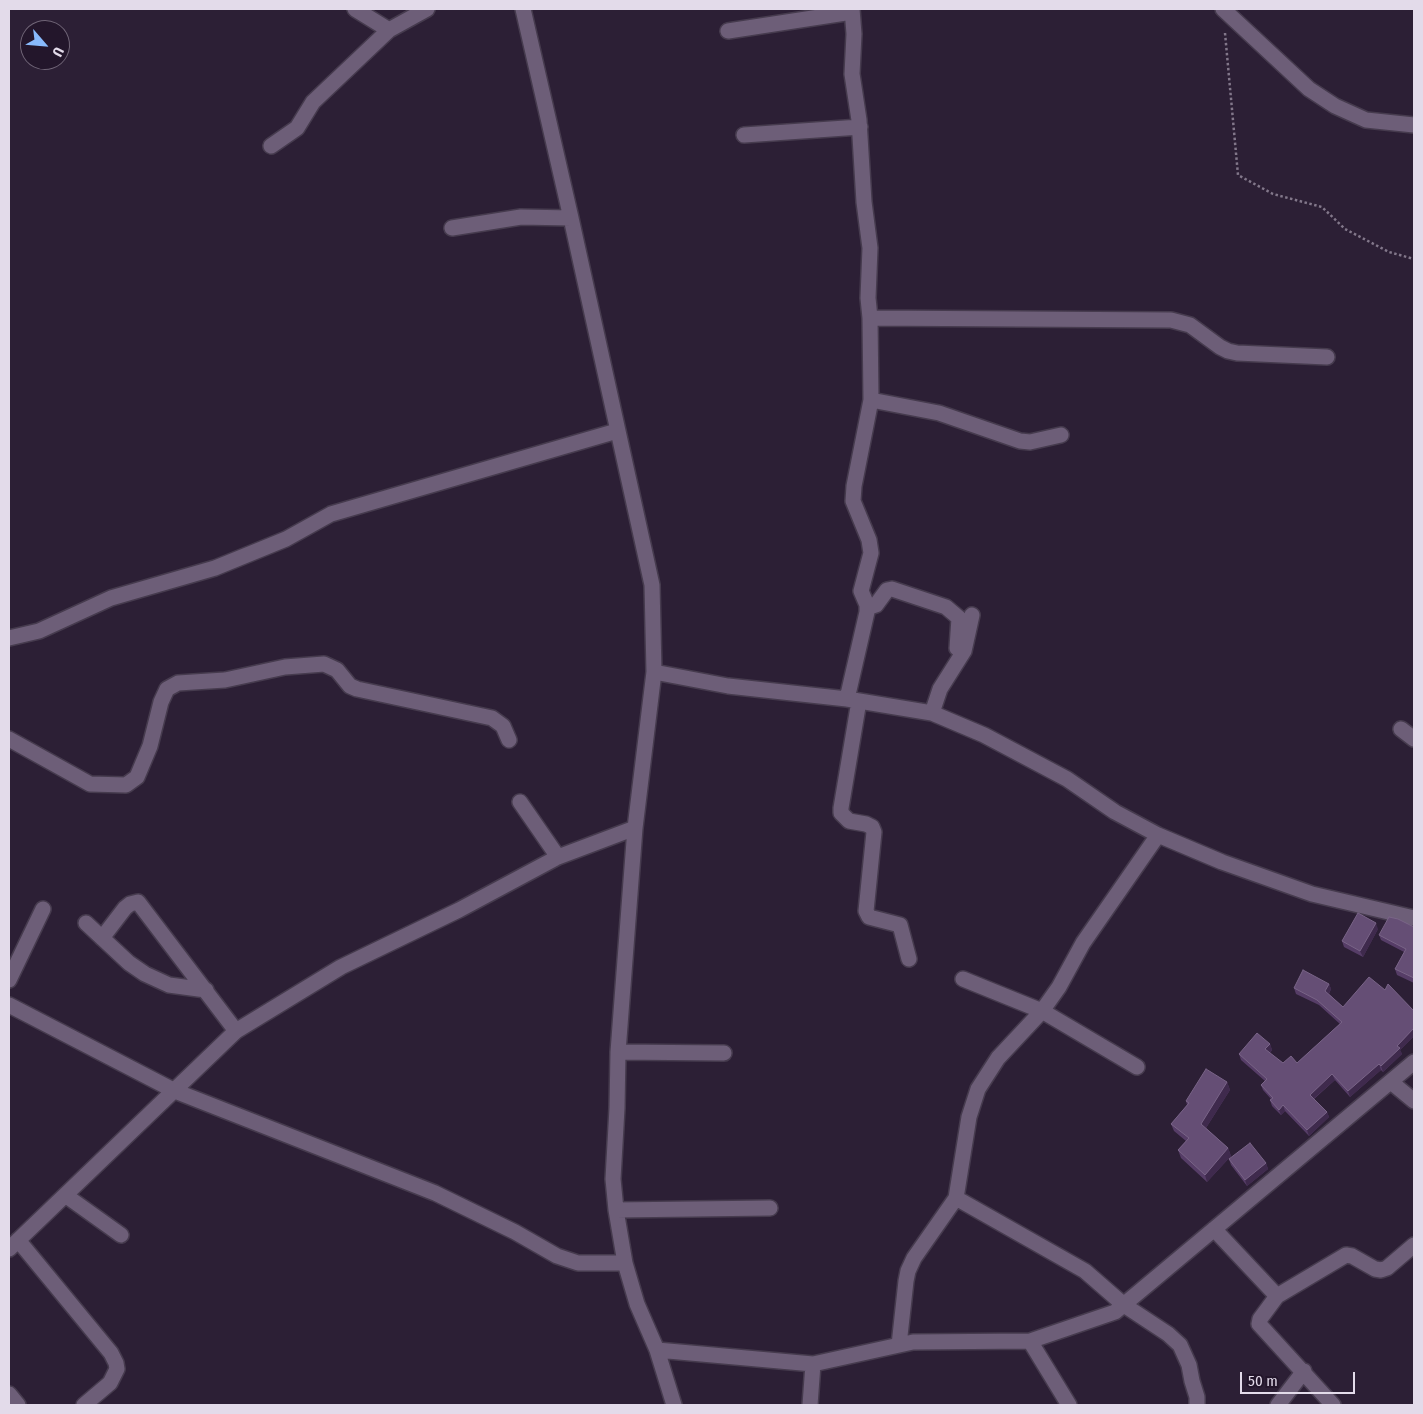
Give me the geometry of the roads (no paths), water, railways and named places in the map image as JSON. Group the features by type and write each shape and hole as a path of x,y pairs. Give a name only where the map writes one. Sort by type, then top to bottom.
{"street":[{"path":"355,9 389,30"},
{"path":"271,146 297,128 313,102 389,30 427,9"},
{"path":"523,9 652,585 654,672 636,828 618,1052 613,1179 625,1262 637,1304 658,1350 674,1405"},
{"path":"1223,9 1308,89 1335,106 1366,120 1414,125"},
{"path":"728,31 852,11 854,34 852,74 860,127 864,202 870,248 868,298 871,400 854,486 853,501 869,540 871,553 861,591 867,608 853,700 841,813 849,821 872,827 874,832 866,911 869,917 900,925 909,959"},
{"path":"744,135 860,127"},
{"path":"452,228 520,216 571,218"},
{"path":"870,318 1171,320 1190,325 1228,351 1327,357"},
{"path":"871,400 939,413 1020,441 1030,442 1061,435"},
{"path":"9,638 39,631 112,598 215,568 286,539 331,514 617,431"},
{"path":"867,608 876,605 887,590 892,589 946,607 959,618 956,643 957,648 964,651"},
{"path":"932,713 940,688 964,651 972,615"},
{"path":"9,739 90,784 126,785 137,777 150,746 161,702 167,689 178,683 225,680 285,666 324,664 337,670 350,686 357,689 492,718 503,726 509,740"},
{"path":"654,672 728,686 853,700 932,713 984,734 1067,780 1115,812 1158,835 1222,862 1312,894 1414,918"},
{"path":"1401,729 1414,739"},
{"path":"520,802 558,857"},
{"path":"84,1405 110,1382 117,1369 116,1362 111,1353 13,1244 236,1031 341,967 459,910 558,857 636,828"},
{"path":"899,1345 906,1281 910,1264 956,1198 969,1117 978,1089 998,1058 1042,1011 1059,987 1083,943 1158,835"},
{"path":"102,938 125,908 130,904 138,902 236,1031"},
{"path":"9,980 43,909"},
{"path":"86,923 129,963 157,980 176,987 206,990"},
{"path":"963,979 1042,1011 1137,1067"},
{"path":"9,1005 174,1091 435,1193 571,1262 625,1262"},
{"path":"618,1052 724,1053"},
{"path":"658,1350 813,1364 913,1342 1030,1341 1115,1312 1414,1062"},
{"path":"1391,1082 1414,1101"},
{"path":"65,1196 122,1235"},
{"path":"956,1198 1085,1271 1124,1305 1168,1334 1180,1345 1190,1365 1197,1405"},
{"path":"616,1210 770,1208"},
{"path":"1214,1229 1277,1296"},
{"path":"1334,1405 1260,1324 1260,1319 1277,1296 1346,1255 1382,1270 1387,1268 1414,1245"},
{"path":"1030,1341 1069,1405"},
{"path":"810,1405 813,1364"},
{"path":"1278,1405 1304,1371"},
{"path":"9,1394 18,1405"}]}
